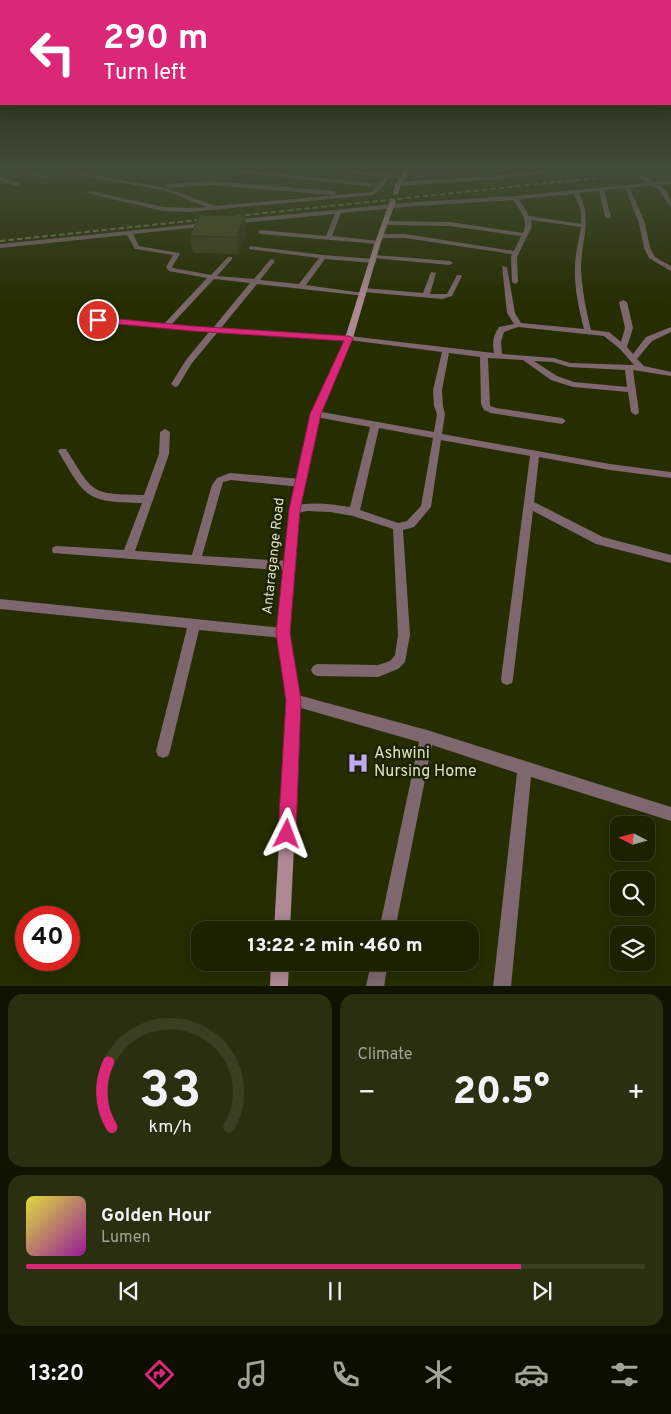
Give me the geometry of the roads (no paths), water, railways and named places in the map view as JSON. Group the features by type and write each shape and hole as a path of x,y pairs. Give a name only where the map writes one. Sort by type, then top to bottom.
{"street":[{"path":"228,223 309,215"},
{"path":"328,238 338,215"},
{"name":"Antaragange Road","path":"282,921 294,700 283,633 294,510 316,414 349,338 389,215"},
{"path":"585,215 586,221 580,243 578,268 588,332"},
{"path":"639,215 647,248 652,258 671,269"},
{"path":"516,282 514,264 516,253 529,226 526,217 584,226"},
{"path":"386,223 450,224 524,235"},
{"path":"0,246 218,224"},
{"path":"129,232 137,248 177,254 169,267 171,270 212,277 363,293 442,297 450,295 459,276"},
{"path":"261,232 328,238 380,239 405,236 516,253"},
{"path":"251,248 323,257 450,263"},
{"path":"301,286 323,257"},
{"path":"166,326 230,258"},
{"path":"175,384 189,362 272,261"},
{"path":"504,266 511,313 518,325"},
{"path":"426,295 433,273"},
{"path":"623,302 629,328 623,347"},
{"path":"82,318 217,330 349,338 484,355 559,361 563,365 569,366 641,368 671,374"},
{"path":"498,356 495,343 498,334 502,329 518,325 606,334 623,347 641,368"},
{"path":"634,358 649,340 671,329"},
{"path":"294,510 323,508 354,512 398,527 410,524 426,507 441,414 437,406 436,393 446,350"},
{"path":"484,355 485,404 487,408 494,411 562,421"},
{"path":"526,358 554,378 573,384 632,390"},
{"path":"630,368 635,412"},
{"path":"316,414 671,475"},
{"path":"354,512 375,425"},
{"path":"128,555 164,454 165,432"},
{"path":"63,451 86,487 92,493 101,496 148,500"},
{"path":"507,680 536,453"},
{"path":"196,560 217,484 220,480 230,476 301,483"},
{"path":"529,504 600,541 671,559"},
{"path":"317,670 378,671 394,665 401,658 404,635 398,527"},
{"path":"57,550 290,566"},
{"path":"0,604 283,633"},
{"path":"163,751 194,624"},
{"path":"294,700 427,737 671,814"},
{"path":"389,921 427,737"},
{"path":"502,986 525,769"},
{"path":"281,971 283,986"},
{"path":"375,986 378,971"}],"railway":[{"path":"0,241 246,215"}],"place":[{"name":"Ashwini Nursing Home","path":"358,763"}]}
